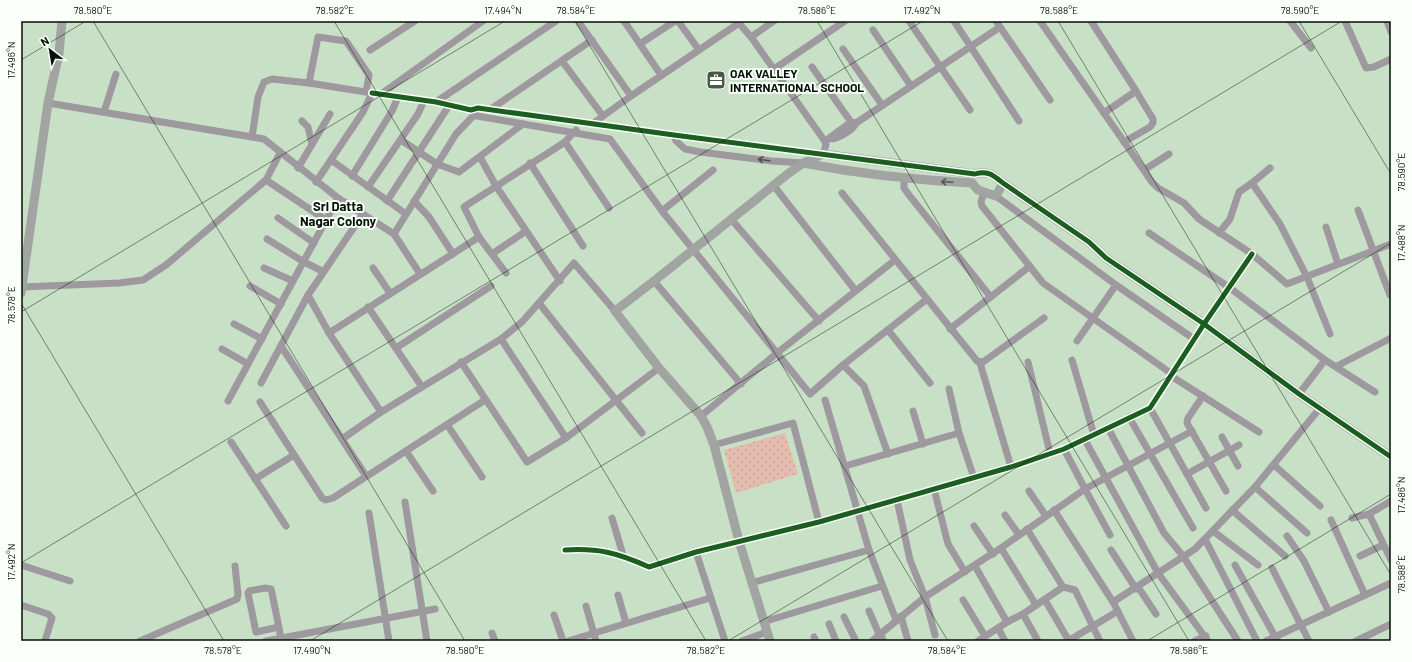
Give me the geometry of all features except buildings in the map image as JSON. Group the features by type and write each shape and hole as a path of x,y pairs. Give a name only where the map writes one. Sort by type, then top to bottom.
{"street":[{"path":"62,21 59,53 48,103 22,290 144,280 166,264 266,180 280,153"},
{"path":"370,50 415,21"},
{"path":"381,94 483,21"},
{"path":"436,102 556,21"},
{"path":"578,21 631,96"},
{"path":"624,21 661,75"},
{"path":"640,44 675,21"},
{"path":"678,21 699,50"},
{"path":"751,36 774,21"},
{"path":"774,69 845,21"},
{"path":"909,21 970,110"},
{"path":"954,21 1020,121"},
{"path":"1040,21 1124,142 1158,188 1184,203 1199,219 1252,254 1287,284 1391,244"},
{"path":"1090,21 1153,119 1153,123 1124,142"},
{"path":"1290,21 1311,48"},
{"path":"1345,21 1366,68 1374,67 1391,59"},
{"path":"1387,21 1391,32"},
{"path":"394,234 456,134 473,112 478,108 491,109 528,121 577,128 592,124 738,22 751,36 827,140"},
{"path":"853,123 971,46 998,24 1050,100"},
{"path":"873,30 911,86"},
{"path":"309,83 318,37 346,41 369,75 369,92 365,109 316,182"},
{"path":"491,109 592,40"},
{"path":"843,49 882,105"},
{"path":"562,61 603,116"},
{"path":"812,67 853,123 854,127 834,139 827,140"},
{"path":"104,112 116,74"},
{"path":"252,137 258,97 264,82 272,79 450,104 473,112 477,116 577,128 610,139 662,211 810,394 843,365 927,299"},
{"path":"1104,113 1136,91"},
{"path":"352,176 392,111 398,97"},
{"path":"368,187 401,140 424,101"},
{"path":"48,103 264,139 316,182 394,234 420,274"},
{"path":"387,201 450,104"},
{"path":"298,168 330,114"},
{"path":"302,120 308,127 312,144"},
{"path":"401,140 437,164 459,172 528,121"},
{"path":"592,124 674,136 968,173 988,172 1089,242 1106,258 1204,324 1299,394 1391,457"},
{"path":"506,272 480,237 464,207 530,163 565,142 577,128"},
{"path":"674,136 678,144 685,149 693,151 772,161 803,163 904,184 972,183 978,190 996,196 1116,285 1194,339"},
{"path":"615,311 803,163 823,154 827,140"},
{"path":"565,142 609,208"},
{"path":"1144,170 1169,154"},
{"path":"480,157 496,186 560,280"},
{"path":"331,160 406,214"},
{"path":"530,163 584,246"},
{"path":"1219,233 1230,219 1239,192 1270,168"},
{"path":"662,211 713,170"},
{"path":"966,183 968,173"},
{"path":"266,180 326,220"},
{"path":"996,196 1003,183"},
{"path":"1252,183 1280,224 1307,277 1330,334"},
{"path":"904,184 990,296"},
{"path":"774,186 856,290"},
{"path":"984,192 981,202 982,206 1043,283 1171,375 1259,432"},
{"path":"842,193 950,329 980,363 1011,467"},
{"path":"228,401 338,198"},
{"path":"414,201 429,217 453,254"},
{"path":"1358,210 1390,295"},
{"path":"261,383 322,271 363,214"},
{"path":"278,218 314,243"},
{"path":"731,219 818,321"},
{"path":"1326,227 1338,264"},
{"path":"492,254 526,232"},
{"path":"1149,233 1230,288 1325,360 1337,366 1375,392"},
{"path":"329,333 480,237"},
{"path":"267,239 304,262 322,271"},
{"path":"565,550 587,549 623,555 649,567 696,552 820,522 974,478 1064,449 1085,440 1129,417 1150,408 1194,339 1252,254"},
{"path":"701,416 777,353 896,260"},
{"path":"342,439 381,412 501,339 522,322 574,263 615,311 659,368 701,416 714,445 739,541 770,641"},
{"path":"950,329 1030,266"},
{"path":"264,268 293,281"},
{"path":"373,268 390,293"},
{"path":"654,281 741,384"},
{"path":"1077,341 1116,285"},
{"path":"250,286 281,304"},
{"path":"396,348 492,286"},
{"path":"308,295 329,333 381,412"},
{"path":"539,303 642,433"},
{"path":"368,307 422,387"},
{"path":"980,363 1044,318"},
{"path":"234,324 262,339"},
{"path":"888,330 930,383"},
{"path":"1337,366 1391,338"},
{"path":"501,339 566,438"},
{"path":"281,346 366,476"},
{"path":"222,349 248,364"},
{"path":"1072,360 1094,435"},
{"path":"1299,394 1325,360"},
{"path":"461,362 526,462 566,438 659,368"},
{"path":"1028,362 1050,453"},
{"path":"843,365 864,386 888,454"},
{"path":"949,389 959,433 974,478"},
{"path":"1203,396 1188,418 1187,423 1226,491"},
{"path":"260,402 322,498 326,500 333,498 448,426 485,400"},
{"path":"826,400 869,550 882,586 908,641"},
{"path":"1150,408 1206,508"},
{"path":"1113,602 1137,588 1195,549 1255,487 1320,408"},
{"path":"913,411 923,444"},
{"path":"1129,417 1193,528"},
{"path":"714,445 793,423 820,522"},
{"path":"448,426 482,477"},
{"path":"1108,428 1164,533 1183,556 1238,641"},
{"path":"872,641 881,636 898,618 925,597 993,554 1085,489 1192,431"},
{"path":"845,466 959,433"},
{"path":"1222,437 1238,466"},
{"path":"1085,440 1158,573 1207,638 1195,641"},
{"path":"231,442 286,526"},
{"path":"1187,474 1239,445"},
{"path":"1064,449 1110,536"},
{"path":"406,452 433,491"},
{"path":"255,479 294,455"},
{"path":"1274,464 1320,506"},
{"path":"1255,487 1307,533"},
{"path":"934,489 948,544 965,572"},
{"path":"1029,491 1046,516"},
{"path":"897,500 910,560 925,597 935,635"},
{"path":"1352,518 1369,514 1391,501"},
{"path":"405,502 427,641"},
{"path":"1054,510 1113,602 1133,641"},
{"path":"1232,510 1285,556"},
{"path":"369,513 389,641"},
{"path":"1369,514 1391,560"},
{"path":"1005,515 1019,535"},
{"path":"612,518 623,555"},
{"path":"1331,520 1365,595"},
{"path":"974,526 993,554"},
{"path":"1027,529 1064,587 1075,590 1100,641"},
{"path":"1213,531 1258,565"},
{"path":"1287,536 1304,561 1329,612"},
{"path":"1205,539 1257,641"},
{"path":"1360,556 1383,545"},
{"path":"1001,548 1036,605"},
{"path":"751,583 869,550"},
{"path":"1111,550 1156,614"},
{"path":"696,552 725,641"},
{"path":"21,565 70,581"},
{"path":"1235,565 1276,639"},
{"path":"140,641 151,639 237,599 238,594 235,566"},
{"path":"975,566 1007,622"},
{"path":"1272,568 1308,641"},
{"path":"1266,641 1276,639 1301,625 1391,583"},
{"path":"763,622 882,586"},
{"path":"978,641 1064,587"},
{"path":"279,627 256,632 248,593 249,591 265,588 271,589 279,627 285,638"},
{"path":"618,595 626,623"},
{"path":"568,641 710,598"},
{"path":"963,600 985,636"},
{"path":"1045,600 1069,641 1118,611"},
{"path":"21,604 48,614 52,618 45,641"},
{"path":"586,606 596,641"},
{"path":"266,641 435,609"},
{"path":"870,611 881,636"},
{"path":"554,614 563,641"},
{"path":"1023,614 1038,641"},
{"path":"844,617 856,641"},
{"path":"829,624 836,641"},
{"path":"1356,641 1391,624"},
{"path":"998,628 1005,641"},
{"path":"742,641 767,632"},
{"path":"492,633 495,641"}],"shaded area":[{"path":"785,433 798,474 736,493 724,450"}],"cycle path":[{"path":"372,93 436,102 471,110 478,108 975,174 990,174 1089,242 1106,258 1204,324 1299,394 1391,457"},
{"path":"565,550 608,552 628,558 649,567 696,552 819,522 1011,467 1064,449 1150,408 1204,324 1252,254"}],"place":[{"name":"OAK VALLEY INTERNATIONAL SCHOOL","path":"716,80"}],"district":[{"name":"Sri Datta Nagar Colony","path":"338,214"}]}
